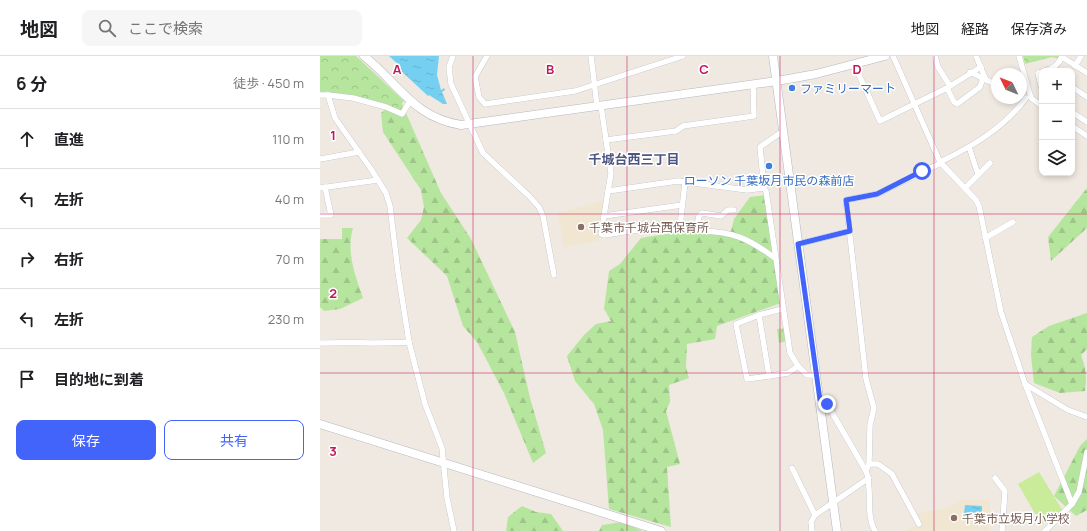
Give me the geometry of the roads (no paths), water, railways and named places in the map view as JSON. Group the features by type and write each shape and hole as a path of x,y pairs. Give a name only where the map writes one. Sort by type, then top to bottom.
{"street":[{"path":"364,56 410,101 433,118 447,123 471,125 776,81 816,74 885,56"},
{"path":"453,56 449,67 451,84 483,153 539,207 543,216 554,275"},
{"path":"487,56 475,77 479,97 485,104 518,101 595,86 683,56"},
{"path":"592,56 595,86 611,174 601,234 604,235 644,229 677,230 680,227 685,182"},
{"path":"773,56 837,531"},
{"path":"893,56 941,162 976,200 979,206 1001,312 1025,384 1072,504"},
{"path":"935,56 938,67 954,102 957,104 980,87 984,79 976,56"},
{"path":"1019,56 1021,68"},
{"path":"1055,68 1062,56 1087,74"},
{"path":"1075,66 1081,56"},
{"path":"854,64 880,121 916,105 948,87 970,72 981,67"},
{"path":"970,72 991,82"},
{"path":"606,140 676,132 683,126 754,116 753,84"},
{"path":"1075,89 1087,97"},
{"path":"320,95 363,101 386,107 402,114 410,101"},
{"path":"328,96 336,118 386,193 390,206 398,272 409,342 425,404 439,436 445,464 447,498 454,531"},
{"path":"1027,98 1039,104"},
{"path":"866,471 870,464 870,425 874,408 866,379 846,200 877,194 969,147 1002,124 1020,104"},
{"path":"1075,114 1087,121"},
{"path":"1075,128 1087,136"},
{"path":"783,131 760,147 764,188 776,258 782,310 790,353 798,366 807,375 816,376"},
{"path":"969,147 978,174"},
{"path":"320,159 359,152"},
{"path":"964,188 990,163"},
{"path":"320,215 331,215 322,188 378,180"},
{"path":"608,191 678,181 747,190 764,188"},
{"path":"604,216 682,205"},
{"path":"734,210 728,210 721,216 702,213 699,216 696,229 699,231 715,231 730,234 752,241 776,258"},
{"path":"986,238 1013,222"},
{"path":"798,244 850,231"},
{"path":"782,310 759,315 736,324 747,380 788,373 798,366"},
{"path":"759,315 769,376"},
{"path":"320,343 354,342 374,345 409,342"},
{"path":"1025,384 1068,410 1087,418"},
{"path":"820,400 827,404 869,478 871,521 875,531"},
{"path":"320,424 661,531"},
{"path":"1045,531 1072,504 1079,492 1087,452"},
{"path":"870,464 878,464 892,474 919,524"},
{"path":"792,468 815,515"},
{"path":"812,531 811,522 815,515 869,478"},
{"path":"995,478 1005,491 1002,531"}],"water":[{"path":"389,56 439,56 437,75 441,90 444,88 445,90 442,92 447,104 443,104 429,95 428,96 399,69 401,67"},
{"path":"965,505 982,506 982,516 964,514"}],"place":[{"name":"ファミリーマート","path":"792,88"},
{"name":"ローソン 千葉坂月市民の森前店","path":"769,166"},
{"name":"千葉市千城台西保育所","path":"581,227"},
{"name":"千葉市立坂月小学校","path":"954,518"}],"district":[{"name":"千城台西三丁目","path":"634,159"}]}
